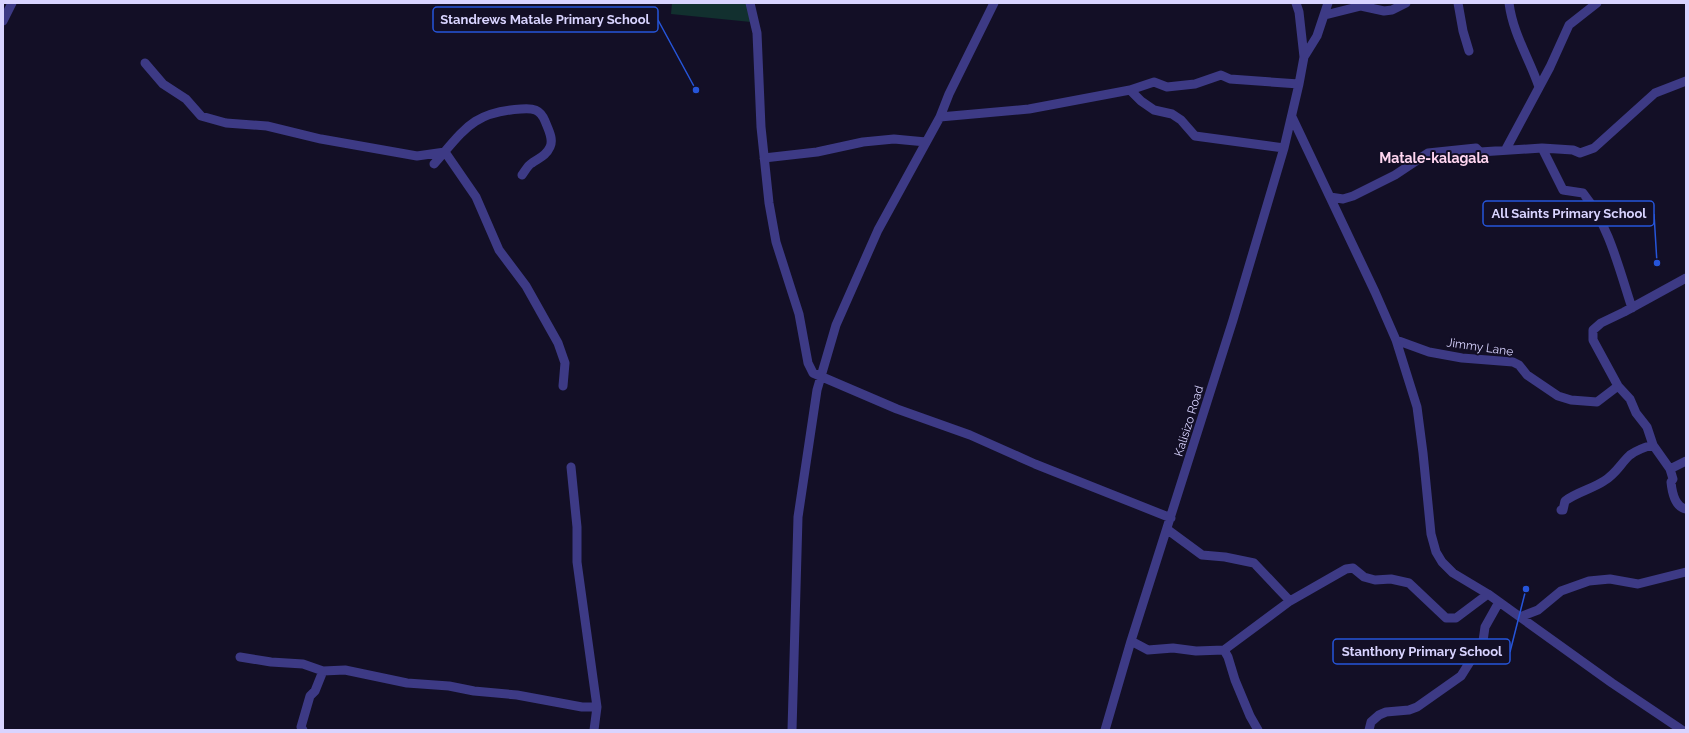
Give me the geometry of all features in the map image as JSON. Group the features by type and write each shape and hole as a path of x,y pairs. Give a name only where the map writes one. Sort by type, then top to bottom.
{"street":[{"path":"3,21 12,3"},
{"path":"750,3 757,33 761,128 769,204 776,242 799,314 810,368 813,373 897,409 970,435 1035,464 1171,518"},
{"path":"792,730 798,517 817,390 836,325 878,230 940,117 979,31 994,3"},
{"path":"1296,3 1299,12 1304,57"},
{"path":"1304,57 1317,36 1328,3"},
{"path":"1325,15 1361,6 1384,11 1392,10 1406,3"},
{"path":"1458,3 1463,31 1469,51"},
{"path":"1509,3 1512,23 1517,38 1539,87"},
{"path":"1506,149 1539,87 1569,24 1597,3"},
{"name":"Kalisizo Road","path":"1105,730 1131,641 1168,530 1233,320 1284,148 1304,57"},
{"path":"145,63 163,84 186,99 201,116 226,122 267,126 321,139 417,156 445,152"},
{"path":"940,117 1029,109 1130,90 1154,82 1167,87 1196,84 1221,75 1230,79 1299,84"},
{"path":"1330,197 1343,199 1352,196 1395,175 1428,153 1476,148 1480,152 1506,149 1542,148 1573,150 1580,153 1586,152 1594,148 1655,93 1686,81"},
{"path":"1130,90 1154,110 1172,114 1181,120 1195,136 1284,148"},
{"path":"434,164 469,125 485,116 500,111 532,108 542,114 551,136 552,143 545,154 530,163 522,174"},
{"path":"1292,117 1375,292 1396,340 1417,407 1425,468 1431,534 1436,552 1447,568 1488,594 1668,725 1682,730"},
{"path":"764,158 817,152 863,142 894,139 926,142"},
{"path":"1542,148 1563,190 1583,193 1591,202 1615,256 1632,308"},
{"path":"445,152 476,197 499,250 526,286 558,344 565,363 563,386"},
{"path":"1686,278 1632,308 1600,323 1593,330 1593,340 1618,386 1630,399 1636,413 1647,427 1653,444 1670,469 1673,479 1671,482 1673,494 1679,506 1686,509"},
{"name":"Jimmy Lane","path":"1396,340 1429,352 1462,358 1513,362 1519,365 1527,375 1558,396 1571,400 1597,402 1618,386"},
{"path":"1561,510 1563,510 1565,501 1569,498 1604,482 1614,474 1630,456 1653,444"},
{"path":"1670,469 1686,461"},
{"path":"571,467 577,527 577,562 597,707 594,730"},
{"path":"1168,530 1202,555 1225,557 1254,563 1290,600"},
{"path":"1131,641 1148,650 1173,648 1196,651 1224,650 1290,600 1346,569 1353,568 1364,577 1375,580 1391,578 1409,583 1446,618 1456,618 1488,594"},
{"path":"1520,617 1538,610 1561,591 1589,582 1610,579 1638,584 1686,572"},
{"path":"1369,730 1371,722 1379,715 1386,712 1409,710 1417,707 1461,676 1483,641 1485,627 1499,602"},
{"path":"1224,650 1250,716 1258,730"},
{"path":"240,657 270,662 303,664 323,671 344,670 407,683 449,686 474,691 518,695 582,707 597,707"},
{"path":"303,730 301,726 310,696 315,691 323,671"}],"green space":[{"path":"672,3 747,3 751,22 671,14"}],"place":[{"name":"Standrews Matale Primary School","path":"696,90"},
{"name":"All Saints Primary School","path":"1657,263"},
{"name":"Stanthony Primary School","path":"1526,589"}],"district":[{"name":"Matale-kalagala","path":"1434,158"}]}
